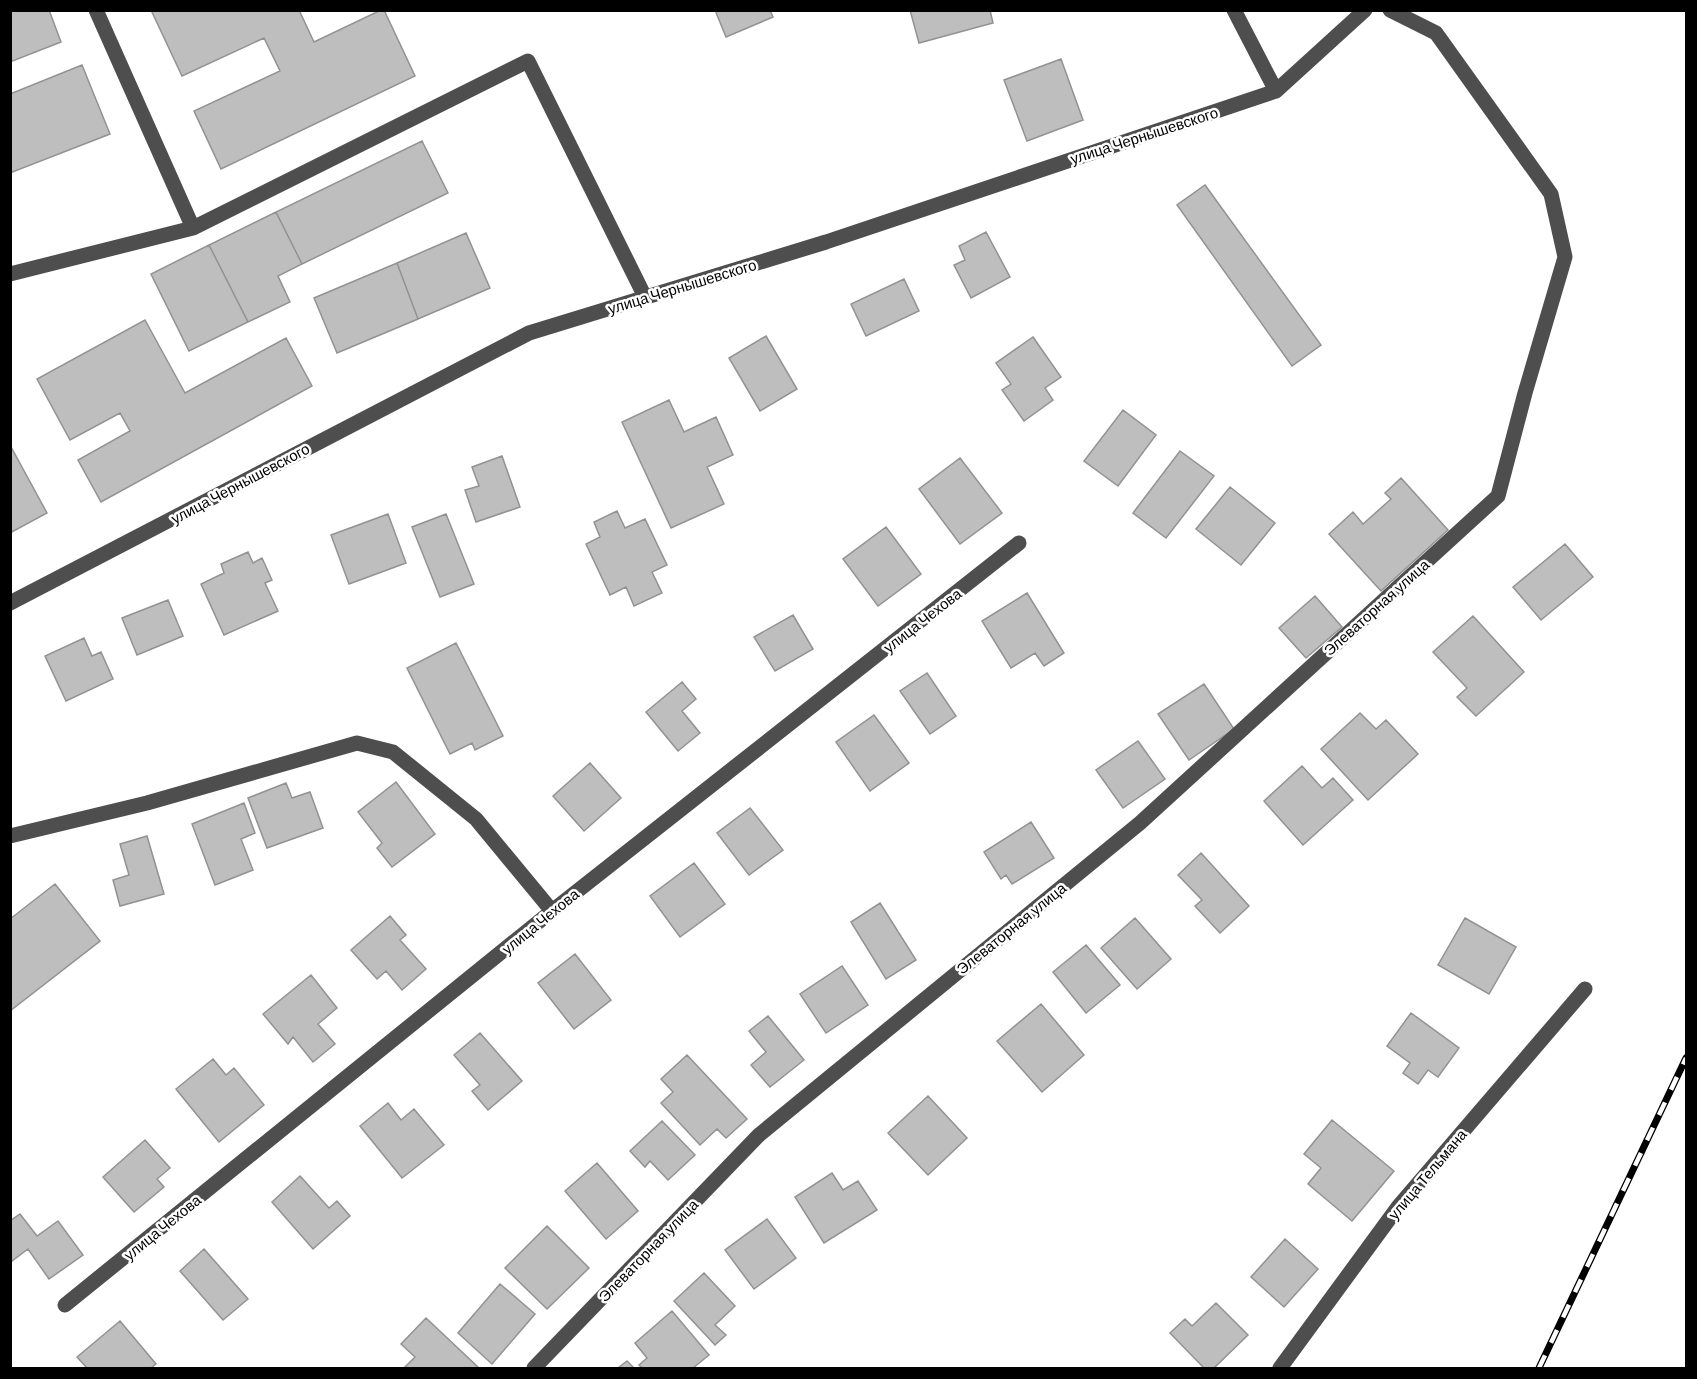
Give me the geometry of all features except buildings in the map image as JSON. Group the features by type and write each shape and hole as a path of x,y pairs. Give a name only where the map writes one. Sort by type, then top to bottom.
{"street":[{"path":"96,10 193,228"},
{"path":"1234,10 1276,91"},
{"name":"улица Чернышевского","path":"10,603 529,333 826,242 1276,91 1365,10"},
{"name":"Элеваторная улица","path":"534,1368 759,1135 1140,822 1498,496 1525,393 1565,257 1551,194 1436,33 1390,10"},
{"path":"10,274 193,228 528,61 645,297"},
{"name":"улица Чехова","path":"65,1305 552,911 1020,543"},
{"path":"10,836 147,803 357,743 393,752 476,819 552,911"},
{"name":"улица Тельмана","path":"1280,1368 1398,1207 1585,989"}],"railway":[{"path":"1539,1368 1686,1058"}]}
